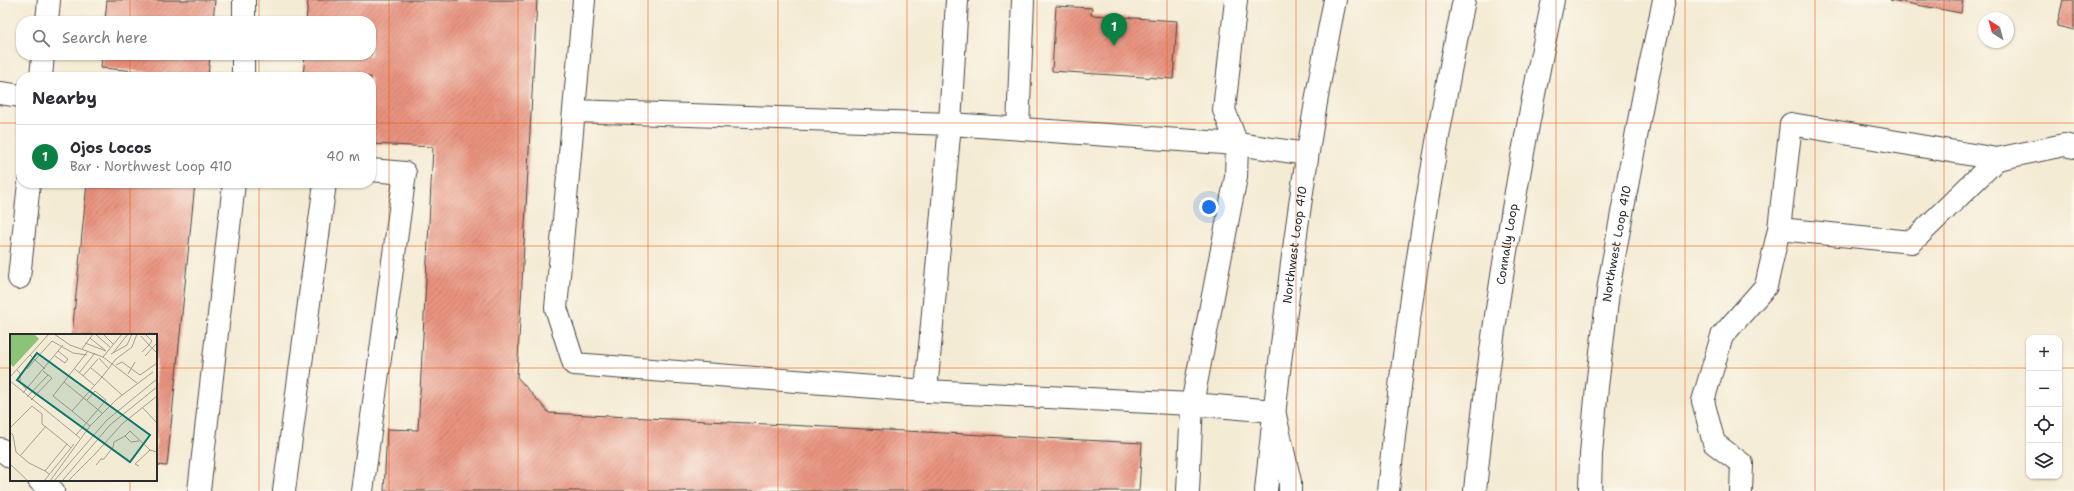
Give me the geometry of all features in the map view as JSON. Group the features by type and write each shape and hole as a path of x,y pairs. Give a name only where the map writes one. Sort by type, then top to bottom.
{"main road":[{"path":"47,16 49,0"},
{"path":"244,0 244,16"},
{"path":"584,0 556,308 574,364 926,391 1192,404 1274,411 1290,482 1290,491"},
{"path":"926,391 950,124 957,0"},
{"path":"1018,128 1023,0"},
{"path":"1188,491 1192,404 1236,177 1237,144 1224,110 1236,0"},
{"name":"Northwest Loop 410","path":"1266,491 1274,411 1307,154 1335,0"},
{"path":"1388,491 1397,403 1415,277 1444,105 1464,0"},
{"name":"Connally Loop","path":"1475,491 1489,375 1508,240 1530,113 1553,0"},
{"name":"Northwest Loop 410","path":"1590,491 1594,424 1609,284 1643,99 1664,0"},
{"path":"41,72 43,60"},
{"path":"243,60 243,72"},
{"path":"0,93 16,95"},
{"path":"574,111 950,124 1237,144 1307,154"},
{"path":"1741,491 1742,464 1714,443 1703,401 1722,336 1766,286 1780,229 1791,124 1997,159 2064,145 2074,147"},
{"path":"1780,229 1912,242 1997,159"},
{"path":"362,491 405,173 376,170"},
{"path":"19,278 28,188"},
{"path":"199,491 233,188"},
{"path":"284,491 324,188"},
{"path":"0,449 10,456"},
{"path":"40,481 53,491"}],"building":[{"path":"107,0 215,0 213,16 105,16"},
{"path":"308,0 537,0 517,377 549,413 1142,443 1139,491 384,491 387,429 418,430 433,147 376,144 376,72 303,72 305,60 376,60 376,16 306,16"},
{"path":"1890,0 1963,0 1961,13"},
{"path":"2063,0 2074,0 2074,30 2057,26"},
{"path":"1056,6 1092,8 1091,15 1177,21 1173,79 1052,71"},
{"path":"102,60 210,60 208,72 149,72 101,68"},
{"path":"87,188 195,188 167,466 157,465 157,334 72,334"}],"place":[{"name":"Ojos Locos","path":"1114,46"}]}
